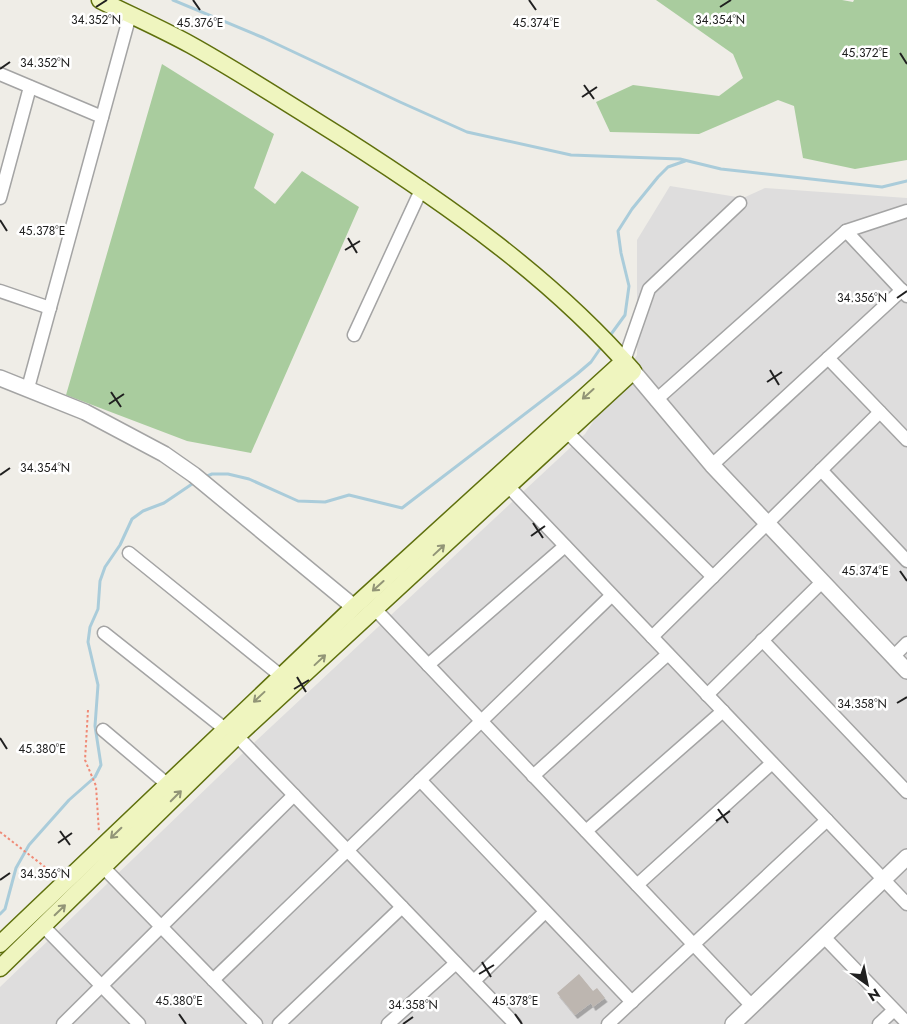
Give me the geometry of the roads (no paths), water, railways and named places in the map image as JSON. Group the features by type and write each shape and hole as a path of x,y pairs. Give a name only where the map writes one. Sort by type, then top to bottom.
{"main road":[{"path":"0,968 104,868 190,772 231,733 374,609 508,486 629,366 607,341 497,244 422,188 228,67 100,0"},
{"path":"231,733 281,676 354,607 570,423"},
{"path":"0,944 167,784 190,772"}],"street":[{"path":"28,388 130,15"},
{"path":"0,74 102,117"},
{"path":"0,198 30,87"},
{"path":"354,336 422,188"},
{"path":"740,203 649,289 629,366 712,465 907,671"},
{"path":"656,400 846,231 907,211"},
{"path":"712,465 828,358 904,293 846,231"},
{"path":"0,291 50,308"},
{"path":"828,358 907,440"},
{"path":"0,378 85,412 164,454 194,475 354,607"},
{"path":"652,637 880,412"},
{"path":"570,423 713,577"},
{"path":"821,470 907,561"},
{"path":"508,486 907,904"},
{"path":"428,666 565,546"},
{"path":"129,553 281,676"},
{"path":"707,694 822,582"},
{"path":"213,980 611,596"},
{"path":"374,609 752,1006"},
{"path":"104,633 231,733 294,795 515,1024"},
{"path":"762,640 907,792"},
{"path":"893,657 907,643"},
{"path":"533,776 668,654"},
{"path":"586,831 723,711"},
{"path":"103,730 167,784"},
{"path":"638,885 772,763"},
{"path":"420,780 632,1002"},
{"path":"63,1024 294,795"},
{"path":"608,1024 827,820"},
{"path":"734,1023 907,857"},
{"path":"104,868 256,1024"},
{"path":"279,1024 402,907"},
{"path":"474,981 546,912"},
{"path":"43,926 139,1024"},
{"path":"824,937 907,1023"},
{"path":"395,1022 456,963"},
{"path":"879,1024 894,1010"}],"waterway":[{"path":"173,0 264,38 467,132 571,155 680,159 721,169 882,187 907,181"},
{"path":"609,337 625,315 629,286 618,231 632,209 658,177 668,167 685,161"},
{"path":"205,477 212,474 228,474 249,479 298,501 325,502 349,495 402,508 577,374 591,362 602,346"},
{"path":"0,914 5,909 16,868 29,845 69,800 95,777 101,765 95,726 98,685 88,642 90,627 98,609 100,581 105,567 120,545 132,519 143,511 164,503 195,482"}]}
